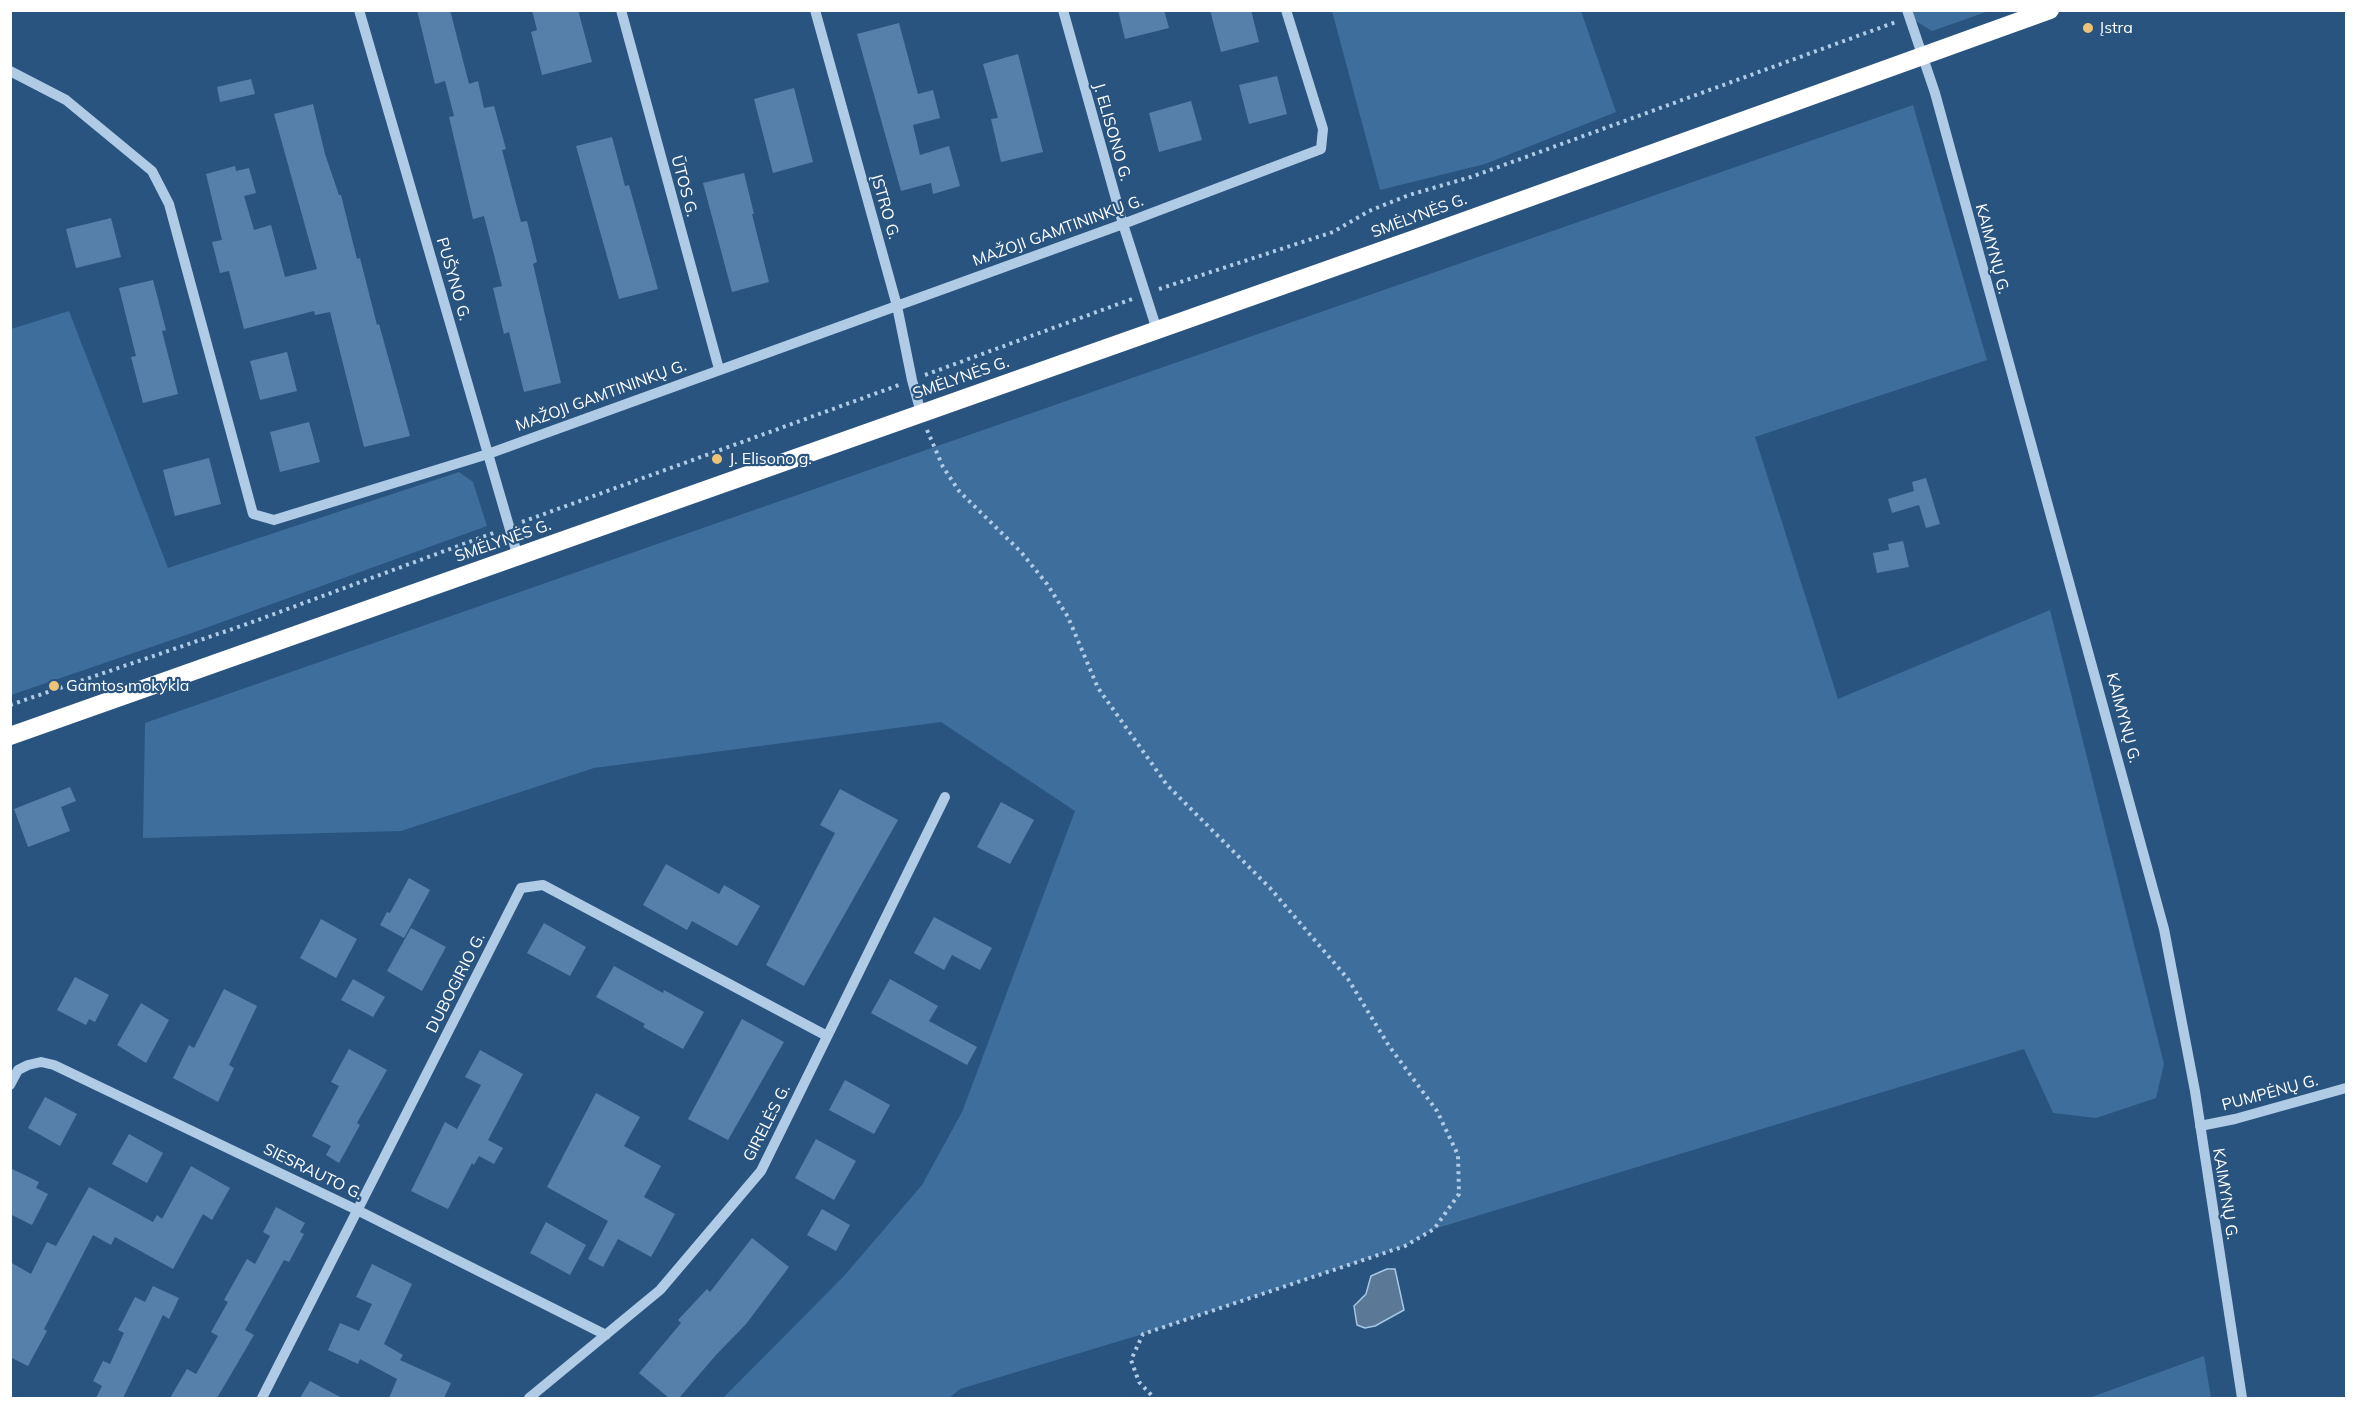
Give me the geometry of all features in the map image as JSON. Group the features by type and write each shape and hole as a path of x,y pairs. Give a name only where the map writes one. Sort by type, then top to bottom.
{"highway":[{"name":"SMĖLYNĖS G.","path":"10,736 1157,330 2050,10"}],"street":[{"name":"PUŠYNO G.","path":"359,10 518,557"},
{"name":"ŪTOS G.","path":"621,10 719,369"},
{"name":"ĮSTRO G.","path":"815,10 897,306 921,412"},
{"name":"J. ELISONO G.","path":"1062,10 1123,224 1157,330"},
{"name":"MAŽOJI GAMTININKŲ G.","path":"10,71 66,100 152,171 169,204 252,514 274,520 488,454 1123,224 1321,149 1323,129 1286,10"},
{"name":"KAIMYNŲ G.","path":"1908,14 1923,56 2164,929 2200,1126 2242,1398"},
{"name":"GIRELĖS G.","path":"529,1398 660,1290 761,1171 945,798"},
{"name":"DUBOGIRIO G.","path":"262,1398 521,888 543,885 827,1036"},
{"name":"SIESRAUTO G.","path":"10,1085 18,1070 28,1065 41,1062 54,1065 357,1210 606,1335"},
{"name":"PUMPĖNŲ G.","path":"2200,1126 2235,1119 2346,1088"}],"path":[{"path":"10,705 247,624 1145,294 1333,232 1369,211 1409,195 1471,177 1908,14"},
{"path":"921,412 930,440 943,467 959,491 1021,552 1047,584 1068,617 1098,688 1167,785 1270,888 1348,979 1389,1046 1437,1112 1458,1155 1459,1194 1434,1229 1405,1246 1143,1334 1131,1360 1139,1382 1154,1398"}],"shaded area":[{"path":"1332,11 1581,11 1616,112 1485,164 1380,190"},
{"path":"1907,11 1989,11 1932,31 1909,17"},
{"path":"1913,105 1987,360 1755,437 1838,699 2050,610 2164,1064 2156,1098 2096,1118 2053,1113 2024,1049 1434,1229 1405,1246 1143,1334 960,1389 949,1398 723,1398 844,1276 922,1185 962,1112 1075,811 941,722 594,768 401,831 143,838 145,723"},
{"path":"69,311 168,568 459,472 473,482 487,526 189,634 11,695 11,329"},
{"path":"1387,1269 1395,1269 1404,1310 1375,1326 1365,1328 1357,1325 1354,1306 1366,1294 1371,1276"},
{"path":"2204,1356 2211,1398 2089,1398"}],"building":[{"path":"417,10 450,10 469,84 478,81 484,108 494,106 506,149 502,150 521,222 527,221 537,262 533,264 561,383 524,392 509,332 504,334 493,288 502,286 484,216 473,219 449,117 454,116 445,81 435,84"},
{"path":"532,10 578,10 592,62 542,75 531,32 537,30"},
{"path":"1118,10 1164,10 1169,28 1125,39"},
{"path":"1210,10 1251,10 1259,42 1221,52"},
{"path":"899,23 918,94 933,90 940,118 913,125 920,155 949,146 960,186 933,194 931,183 901,191 857,34"},
{"path":"1018,54 1043,152 1001,162 991,119 998,118 983,64"},
{"path":"1277,76 1287,114 1249,124 1239,85"},
{"path":"251,79 255,94 220,102 217,87"},
{"path":"794,88 813,162 773,173 754,99"},
{"path":"1191,101 1202,140 1159,152 1149,113"},
{"path":"313,104 325,154 339,195 341,195 357,259 360,258 410,436 364,447 330,312 315,315 314,311 244,329 229,271 220,273 212,242 222,240 206,174 235,166 236,171 249,168 256,193 244,196 254,230 271,225 285,277 317,269 274,114"},
{"path":"612,137 625,186 629,185 658,289 619,299 576,146"},
{"path":"744,173 769,282 732,292 703,183"},
{"path":"111,218 121,257 76,268 66,229"},
{"path":"153,280 166,330 162,331 178,394 143,403 131,357 136,356 119,288"},
{"path":"287,352 297,391 260,400 250,361"},
{"path":"309,422 320,462 280,472 270,432"},
{"path":"209,458 221,504 175,516 163,470"},
{"path":"1926,478 1940,524 1926,528 1919,505 1892,513 1888,499 1914,491 1912,482"},
{"path":"1903,541 1909,567 1877,573 1873,553 1889,550 1888,544"},
{"path":"70,787 76,801 61,807 70,831 28,847 14,809"},
{"path":"840,789 898,820 804,986 766,965 835,833 820,825"},
{"path":"1001,802 1034,820 1010,864 977,847"},
{"path":"666,864 719,894 724,885 760,906 737,946 692,921 687,930 643,905"},
{"path":"409,878 430,890 404,938 380,925 387,912 390,913"},
{"path":"934,917 992,948 980,970 952,955 944,970 914,953"},
{"path":"321,919 357,939 336,978 300,958"},
{"path":"544,923 586,947 570,976 527,953"},
{"path":"411,928 446,947 422,991 387,971"},
{"path":"614,966 704,1012 683,1049 643,1027 645,1024 596,997"},
{"path":"75,977 109,995 95,1022 89,1019 86,1025 57,1010"},
{"path":"353,979 385,997 373,1017 341,1000"},
{"path":"890,979 938,1006 929,1021 977,1047 967,1065 871,1013"},
{"path":"224,989 257,1006 229,1065 234,1068 218,1102 173,1078 189,1045 194,1048"},
{"path":"141,1003 169,1020 146,1063 117,1045"},
{"path":"742,1019 784,1042 728,1140 688,1119"},
{"path":"349,1049 387,1070 357,1123 360,1125 339,1163 326,1155 331,1146 312,1136 339,1086 331,1082"},
{"path":"480,1050 523,1074 488,1140 503,1148 494,1164 479,1156 474,1165 472,1163 448,1209 411,1191 445,1122 457,1129 481,1085 465,1077"},
{"path":"845,1080 890,1105 874,1134 829,1110"},
{"path":"596,1093 640,1117 624,1146 661,1166 644,1197 675,1214 651,1257 618,1239 603,1267 588,1259 608,1221 547,1187"},
{"path":"45,1097 77,1114 60,1146 28,1128"},
{"path":"129,1134 163,1153 147,1183 112,1164"},
{"path":"816,1139 856,1161 834,1200 795,1178"},
{"path":"191,1166 230,1188 212,1220 203,1214 173,1269 115,1237 111,1245 93,1235 44,1329 47,1331 28,1366 10,1357 10,1262 31,1274 47,1242 56,1246 89,1187 153,1222 157,1215 162,1219"},
{"path":"10,1168 39,1182 36,1188 48,1194 32,1225 10,1214"},
{"path":"276,1207 305,1223 300,1232 304,1234 289,1262 284,1260 245,1330 254,1335 217,1398 170,1398 187,1369 196,1374 218,1336 211,1332 228,1302 224,1300 247,1259 255,1264 270,1236 263,1232"},
{"path":"822,1209 850,1225 836,1251 807,1235"},
{"path":"546,1222 586,1245 570,1275 530,1253"},
{"path":"752,1238 789,1267 746,1324 679,1398 669,1398 639,1373 681,1323 678,1320 707,1289 710,1292"},
{"path":"372,1264 412,1284 384,1344 403,1355 400,1360 451,1383 444,1398 389,1398 397,1379 360,1359 358,1364 328,1350 340,1323 359,1331 372,1304 356,1297"},
{"path":"153,1286 179,1298 169,1319 163,1315 123,1398 96,1398 102,1386 93,1381 103,1361 110,1364 124,1333 118,1330 135,1297 145,1302"},
{"path":"310,1381 342,1398 300,1398"}],"place":[{"name":"Įstra","path":"2088,28"},
{"name":"J. Elisono g.","path":"717,459"},
{"name":"Gamtos mokykla","path":"54,686"}]}
